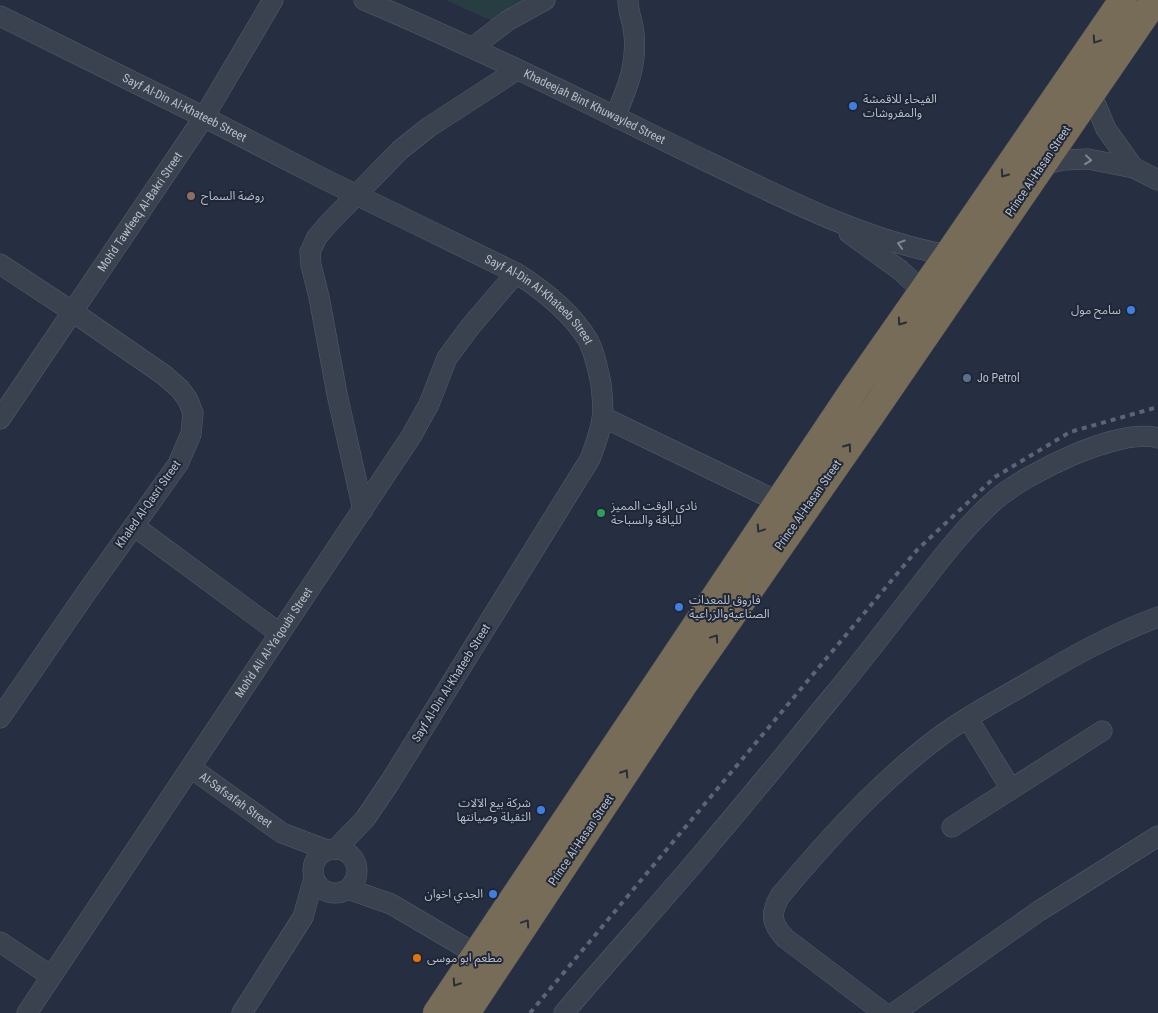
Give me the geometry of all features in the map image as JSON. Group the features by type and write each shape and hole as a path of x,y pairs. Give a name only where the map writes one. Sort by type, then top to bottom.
{"highway":[{"name":"Prince Al-Hasan Street","path":"437,1013 778,502 1123,0"},
{"name":"Prince Al-Hasan Street","path":"466,1013 683,685 1155,0"}],"street":[{"name":"Moh'd Tawfeeq Al-Bakri Street","path":"0,419 204,117 273,0"},
{"name":"Khadeejah Bint Khuwayled Street","path":"364,0 472,48 822,215 899,244 948,255"},
{"path":"472,48 507,21 545,0"},
{"path":"615,117 628,87 634,64 633,25 626,4"},
{"name":"Sayf Al-Din Al-Khateeb Street","path":"0,16 516,273 540,289 578,326 588,341 598,366 602,390 602,417 598,437 590,459 365,819 332,849"},
{"path":"363,510 337,394 310,252 316,238 341,210 411,140 477,95 518,70"},
{"path":"1091,93 1106,129 1134,168"},
{"path":"1042,165 1063,160 1088,159 1134,168 1158,180"},
{"name":"Khadeejah Bint Khuwayled Street","path":"822,215 884,258 922,291"},
{"name":"Khaled Al-Qasri Street","path":"0,264 164,375 180,389 188,400 192,413 191,434 178,464 0,718"},
{"name":"Moh'd Ali Al-Ya'qoubi Street","path":"27,1013 279,633 363,510 422,417 447,358 470,326 516,273"},
{"path":"602,417 778,502"},
{"path":"564,1013 779,762 958,538 995,500 1034,474 1058,462 1106,443 1133,437 1150,436 1158,438"},
{"path":"134,526 279,633"},
{"path":"884,1013 786,938 775,927 774,906 780,896 862,805 906,764 939,737 1087,648 1114,634 1158,617"},
{"path":"968,718 1011,789"},
{"path":"952,827 1102,731"},
{"name":"Al-Safsafah Street","path":"190,768 282,833 332,849"},
{"name":"Sayf Al-Din Al-Khateeb Street","path":"356,866 365,819"},
{"name":"Al-Safsafah Street","path":"282,833 313,874"},
{"path":"894,1013 1039,911 1158,836"},
{"path":"242,1013 303,917 317,858 332,849 348,853 356,866 391,904"},
{"path":"303,917 355,880 356,866"},
{"path":"313,874 322,888 391,904 476,954"},
{"path":"0,942 51,976"}],"green space":[{"path":"446,0 525,0 492,21"}],"railway":[{"path":"530,1013 917,550 995,477 1070,432 1158,407"}],"place":[{"name":"الفيحاء للاقمشة والمفروشات","path":"853,106"},
{"name":"روضة السماح","path":"191,196"},
{"name":"سامح مول","path":"1131,310"},
{"name":"Jo Petrol","path":"967,378"},
{"name":"نادي الوقت المميز للياقة والسباحة","path":"601,513"},
{"name":"فاروق للمعدات الصناعيةوالزراعية","path":"679,607"},
{"name":"شركة بيع الآلات الثقيلة وصيانتها","path":"541,810"},
{"name":"الجدي اخوان","path":"493,894"},
{"name":"مطعم ابو موسى","path":"417,958"}]}
